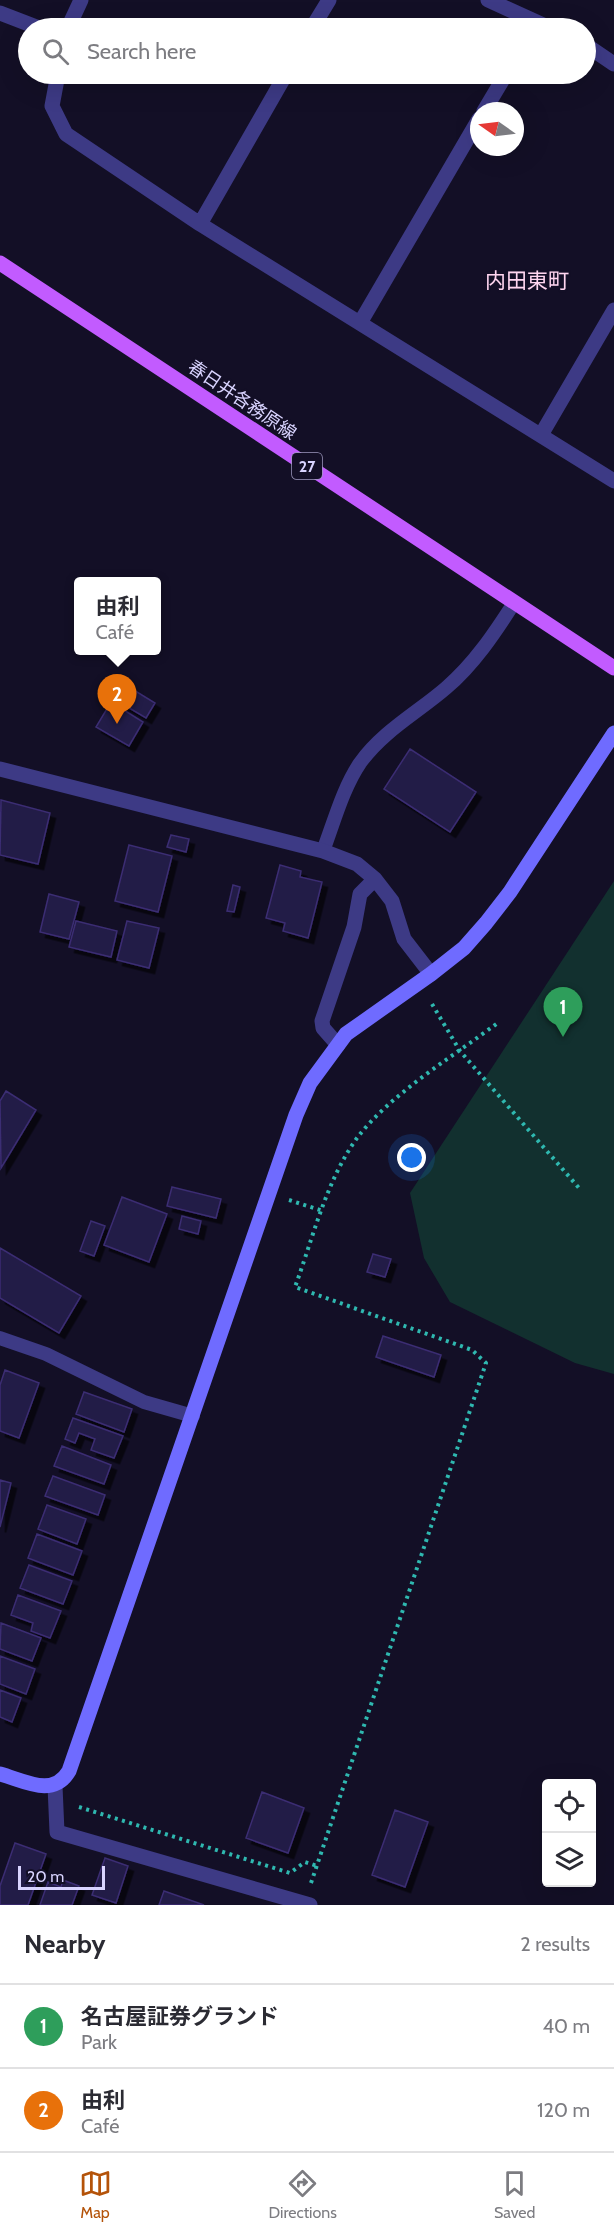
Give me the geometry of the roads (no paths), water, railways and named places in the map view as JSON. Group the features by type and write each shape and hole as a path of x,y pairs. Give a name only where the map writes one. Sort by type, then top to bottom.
{"main road":[{"name":"春日井各務原線","path":"0,263 614,668"}],"street":[{"path":"73,18 81,0"},
{"path":"318,18 328,0"},
{"path":"488,0 523,18"},
{"path":"0,13 18,20"},
{"path":"596,52 614,64"},
{"path":"56,84 52,106 66,134 200,224 614,481"},
{"path":"200,224 280,84"},
{"path":"489,102 500,84"},
{"path":"360,323 470,134"},
{"path":"541,435 614,310"},
{"path":"0,1774 42,1786 55,1786 69,1771 296,1115 310,1083 346,1034 464,948 510,892 614,733"},
{"path":"0,769 323,851 357,864 375,879 392,901 404,939 431,974"},
{"path":"338,1045 323,1028 322,1021 354,927 360,894 375,879"},
{"path":"55,1786 57,1832 307,1904"}],"lane":[{"path":"323,851 359,765 377,742 464,672 480,654 514,603"},
{"path":"0,1338 55,1358 144,1402 193,1416"}],"place":[{"name":"由利","path":"117,724"},
{"name":"名古屋証券グランド","path":"563,1037"}],"district":[{"name":"内田東町","path":"527,280"}]}
